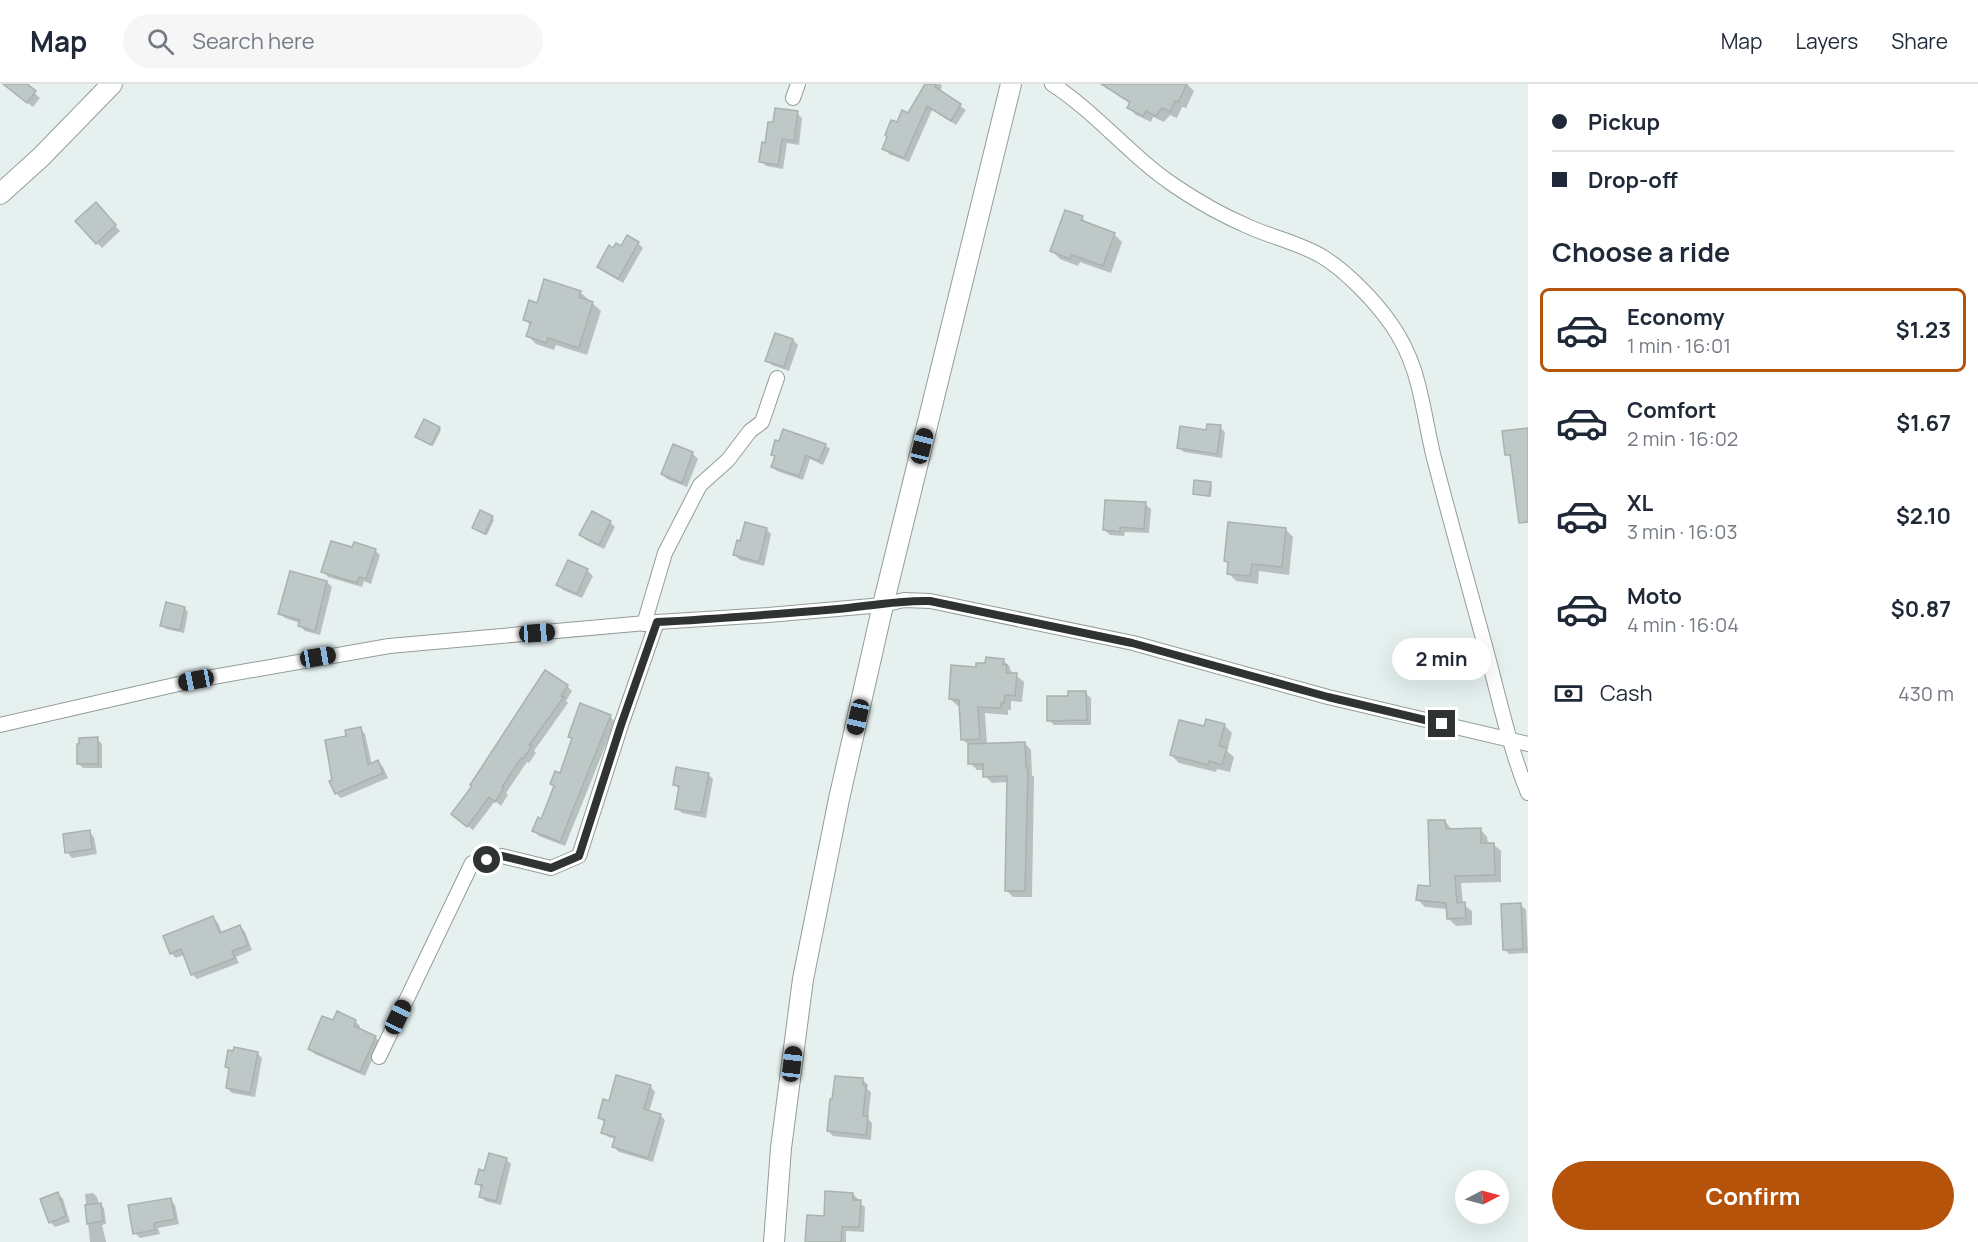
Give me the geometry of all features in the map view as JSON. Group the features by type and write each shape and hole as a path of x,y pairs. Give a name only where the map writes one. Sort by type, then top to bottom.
{"street":[{"path":"0,194 41,157 111,84"},
{"path":"793,98 798,84"},
{"path":"774,1242 782,1148 803,979 883,605 1011,84"},
{"path":"1052,84 1085,107 1161,177 1176,187 1245,226 1323,257 1356,285 1391,323 1414,368 1422,394 1434,458 1511,741 1528,793"},
{"path":"379,1057 472,863 502,856 551,868 579,856 621,725 650,623 665,553 700,485 728,460 750,430 762,422 777,378"},
{"path":"0,725 184,682 389,646 883,605 904,600 930,601 1132,643 1328,697 1528,744"}],"building":[{"path":"3,84 27,84 36,91 27,103"},
{"path":"925,84 936,84 935,87 961,104 951,121 927,106 904,158 882,149 891,120 897,122 902,110 908,113"},
{"path":"1101,84 1187,84 1170,112 1162,108 1156,116 1146,111 1143,116 1127,108 1130,102"},
{"path":"775,108 798,111 794,141 782,139 778,165 759,162 762,142 765,143 768,122 773,122"},
{"path":"96,202 116,225 96,244 75,221"},
{"path":"1065,210 1083,216 1081,220 1115,233 1103,266 1072,255 1070,259 1050,251"},
{"path":"627,235 639,242 618,279 597,267 609,245 613,248 616,243 621,246"},
{"path":"544,279 581,291 579,297 593,302 579,348 548,338 546,343 526,336 531,322 523,320 529,300 537,303"},
{"path":"775,333 793,339 784,367 765,361"},
{"path":"424,419 440,427 431,445 415,437"},
{"path":"1207,424 1221,425 1217,454 1177,448 1180,426 1206,430"},
{"path":"1528,428 1528,522 1519,523 1510,455 1505,455 1502,431"},
{"path":"783,429 826,444 819,461 806,455 799,476 771,467 775,456 771,455 775,440 779,441"},
{"path":"673,444 693,452 682,483 661,474"},
{"path":"1194,480 1211,482 1209,496 1193,494"},
{"path":"1105,500 1146,502 1144,529 1120,527 1120,532 1103,530"},
{"path":"480,510 493,516 485,534 472,528"},
{"path":"592,511 611,521 599,545 579,535"},
{"path":"745,522 767,528 759,562 733,555"},
{"path":"1228,522 1286,528 1282,567 1252,564 1250,576 1227,574 1228,562 1224,561"},
{"path":"331,541 352,547 354,542 376,549 366,579 359,577 357,583 321,572"},
{"path":"568,560 588,569 577,594 556,585"},
{"path":"290,571 327,581 315,631 298,626 300,620 278,614"},
{"path":"166,602 185,607 180,630 160,626"},
{"path":"986,657 1004,659 1003,665 1007,665 1006,673 1017,673 1015,696 1005,695 1001,708 978,707 980,739 961,740 959,700 949,699 951,665 976,667 976,663 985,663"},
{"path":"545,670 568,685 561,696 564,697 529,745 532,746 523,759 521,758 495,802 489,797 467,827 451,814 472,786 470,785"},
{"path":"1068,691 1086,691 1087,720 1047,721 1047,696 1068,696"},
{"path":"580,703 611,715 560,842 532,831 538,817 541,819 554,786 550,784 555,771 560,773 572,738 568,737"},
{"path":"1206,719 1225,724 1219,746 1227,748 1222,765 1209,761 1208,765 1170,755 1179,720 1204,726"},
{"path":"361,727 368,765 378,760 383,773 335,794 329,781 332,780 325,740 346,736 345,730"},
{"path":"98,737 98,764 77,764 79,738"},
{"path":"1025,742 1026,768 1028,768 1025,891 1005,891 1007,776 983,777 983,764 968,764 968,744"},
{"path":"676,767 709,773 701,813 675,809 679,786 673,785"},
{"path":"1428,820 1445,820 1446,829 1481,828 1481,843 1494,843 1495,875 1455,876 1457,903 1465,902 1466,918 1447,919 1446,903 1416,900 1418,885 1430,886"},
{"path":"90,830 92,849 65,853 63,834"},
{"path":"1521,903 1523,949 1503,950 1501,904"},
{"path":"213,916 220,933 240,925 248,945 232,951 235,958 191,975 181,949 170,954 163,936"},
{"path":"337,1011 356,1020 354,1026 376,1036 360,1072 308,1049 322,1016 333,1020"},
{"path":"234,1047 258,1052 250,1093 226,1088 229,1068 225,1067 228,1050 233,1051"},
{"path":"616,1075 651,1085 644,1109 661,1114 648,1158 612,1147 615,1137 601,1133 605,1120 598,1118 603,1099 609,1101"},
{"path":"835,1076 863,1078 863,1085 866,1086 863,1116 868,1116 866,1135 827,1131"},
{"path":"489,1153 507,1158 496,1201 479,1197 482,1185 475,1184 479,1169 484,1171"},
{"path":"825,1191 853,1193 853,1200 861,1200 859,1227 842,1227 841,1242 805,1242 807,1215 824,1216"},
{"path":"58,1192 66,1216 49,1223 40,1199"},
{"path":"171,1198 175,1219 154,1223 155,1230 133,1234 128,1205"},
{"path":"101,1203 103,1221 87,1224 85,1205"}],"route":[{"path":"487,860 502,856 551,868 579,856 657,622 883,605 904,600 930,601 1132,643 1328,697 1442,724"}]}
